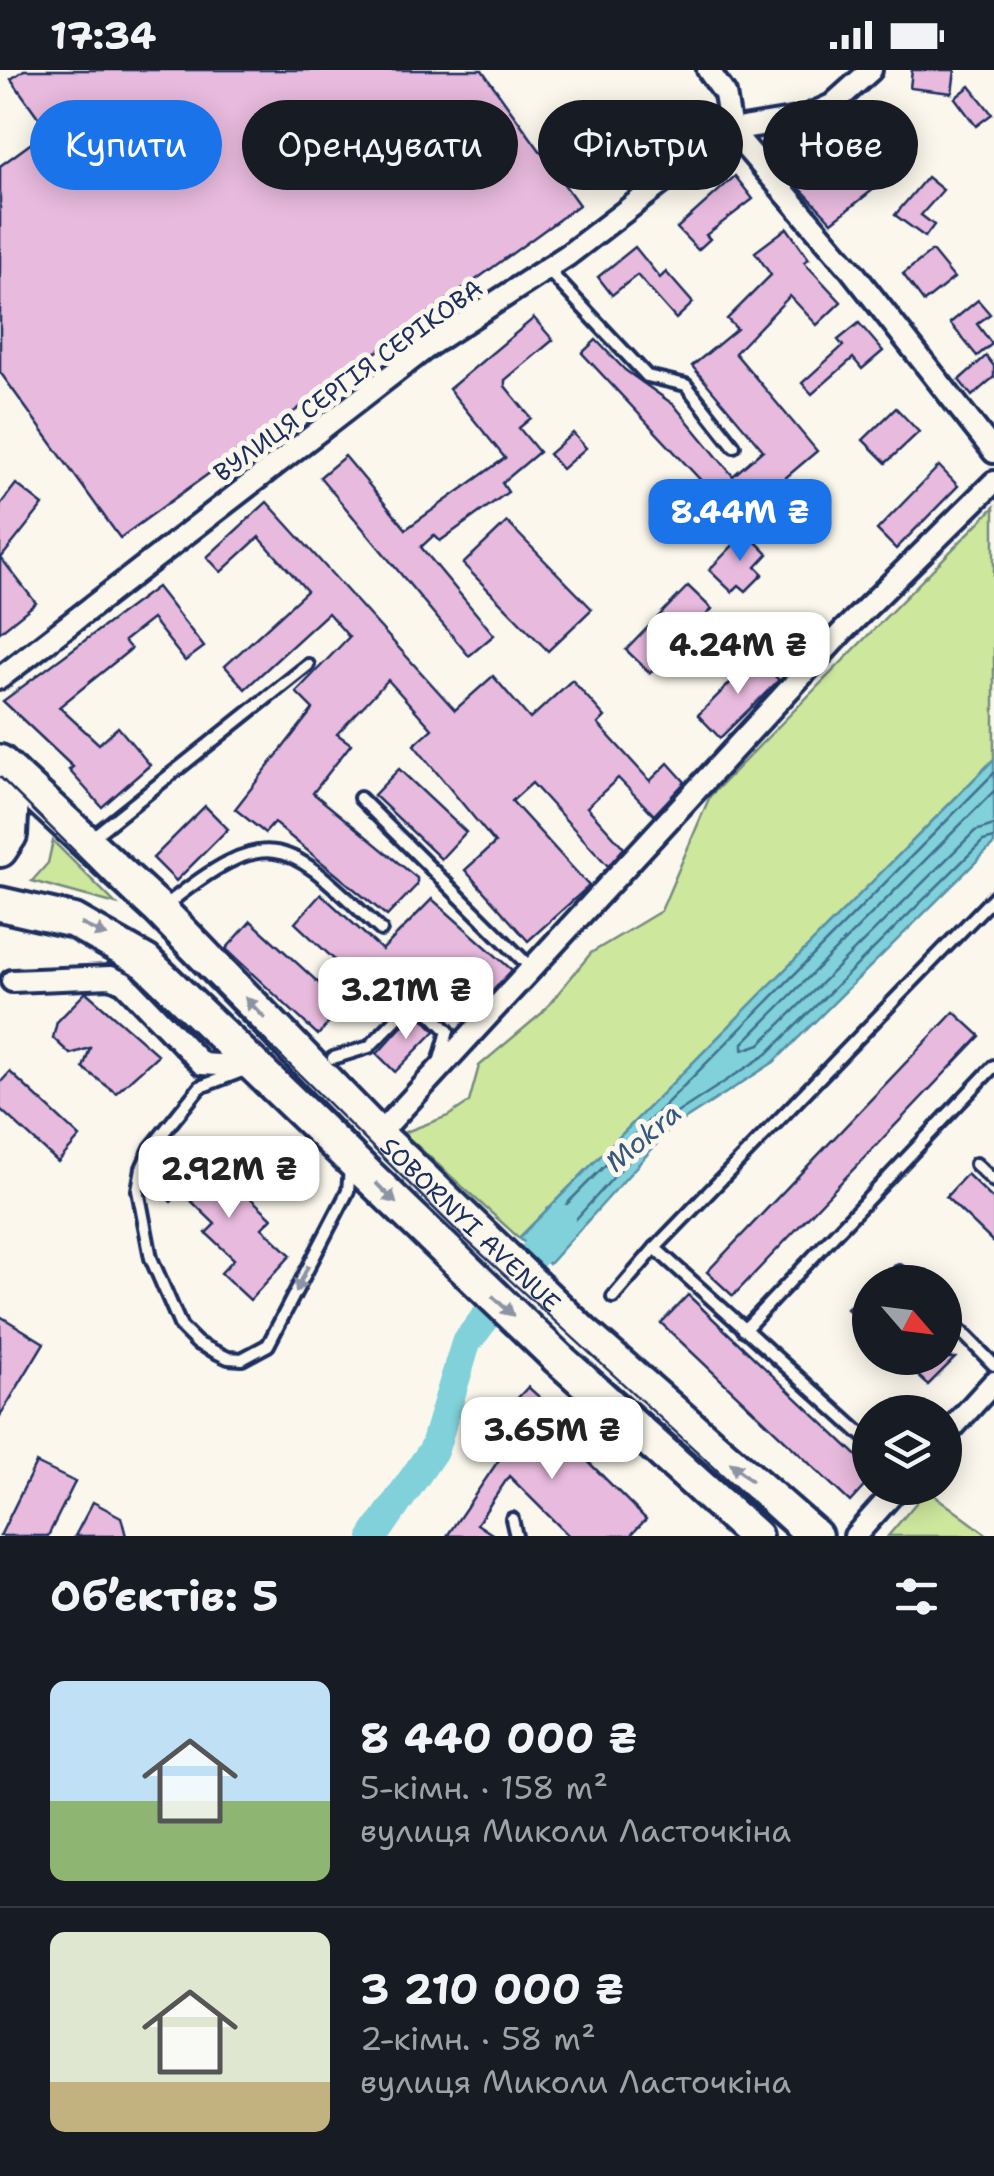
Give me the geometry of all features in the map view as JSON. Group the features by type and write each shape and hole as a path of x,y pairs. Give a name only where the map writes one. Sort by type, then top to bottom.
{"main road":[{"name":"SOBORNYI AVENUE","path":"6,768 160,910 378,1135 582,1332 814,1536"},
{"path":"0,850 10,835 6,768"},
{"name":"SOBORNYI AVENUE","path":"0,904 74,921 110,938 146,962 251,1068 351,1158 559,1359 755,1536"}],"street":[{"path":"708,70 725,100"},
{"path":"743,128 803,118 832,104 871,70"},
{"path":"743,144 852,271 994,452"},
{"name":"ВУЛИЦЯ СЕРГІЯ СЕРІКОВА","path":"0,678 430,344 546,269 651,190"},
{"path":"378,1135 842,632 994,482"},
{"path":"12,980 112,977 124,983 202,1064 251,1068"},
{"path":"962,1417 994,1382"},
{"path":"855,1536 883,1505"}],"lane":[{"path":"546,269 648,376 686,385 734,446"},
{"path":"86,843 118,813 308,665"},
{"path":"360,798 533,970"},
{"path":"160,910 204,873 244,856 277,849 304,858 381,930"},
{"path":"613,1297 655,1248 994,897"},
{"path":"333,1058 369,1048 416,998 448,1031 430,1082"},
{"path":"744,1330 994,1066"},
{"path":"251,1068 200,1087 151,1148 138,1190 151,1258 181,1326 197,1342 228,1358 242,1359 268,1345 348,1191 351,1158"},
{"path":"976,1164 994,1182"},
{"path":"655,1248 852,1426"},
{"path":"962,1332 994,1364"},
{"path":"512,1518 516,1536"}],"green space":[{"path":"994,507 994,759 519,1238 403,1133 448,1116 469,1102 479,1066 542,1013 591,953 661,911 710,796"},
{"path":"53,841 116,904 32,881 48,863"},
{"path":"914,1505 947,1505 989,1536 888,1536"}],"water":[{"path":"994,759 994,844 774,1062 670,1129 549,1264 519,1238"}],"building":[{"path":"24,70 482,70 504,100 242,100 242,190 518,190 518,120 538,148 538,190 568,190 579,205 120,538 0,372 0,166 30,144 30,190 222,190 222,100 30,100 30,106 11,79"},
{"path":"912,70 955,70 952,93 910,88"},
{"path":"970,86 992,114 976,126 955,98"},
{"path":"927,177 943,190 921,215 934,225 925,237 895,215"},
{"path":"743,186 753,199 706,235 710,239 698,250 677,228 719,190 743,190"},
{"path":"802,190 873,190 832,222"},
{"path":"787,228 809,259 804,262 841,302 817,325 790,296 735,353 817,451 737,519 582,353 596,340 625,370 674,405 733,476 763,450 692,366 737,329 727,319 771,275 755,252"},
{"path":"635,247 660,278 666,272 693,303 676,319 637,275 612,295 598,277"},
{"path":"932,251 954,278 924,302 903,274"},
{"path":"978,300 990,314 977,324 992,344 977,356 950,323"},
{"path":"534,318 553,340 505,380 505,386 531,418 519,428 539,452 502,483 508,492 440,541 434,535 421,547 494,635 469,656 320,477 345,456 406,529 505,458 449,389"},
{"path":"859,323 883,351 862,369 853,358 812,394 802,383 843,346 838,340"},
{"path":"986,356 994,366 994,377 972,396 959,380"},
{"path":"896,408 919,432 886,463 863,440"},
{"path":"573,433 586,448 562,469 549,454"},
{"path":"939,466 958,486 896,549 877,530"},
{"path":"16,484 43,505 1,558 36,603 0,632 0,505"},
{"path":"267,502 455,710 493,676 530,719 572,680 605,717 598,724 650,781 668,763 685,782 654,815 618,778 587,807 624,848 608,866 532,783 512,801 589,886 528,941 465,870 495,843 414,745 432,729 388,680 337,734 351,744 313,793 417,878 417,885 387,916 274,823 265,833 235,809 313,709 296,692 349,637 328,613 245,689 225,666 307,591 259,537 221,572 207,557"},
{"path":"507,522 592,609 548,651 463,564"},
{"path":"746,532 768,554 756,567 763,574 746,591 739,585 732,592 709,570"},
{"path":"688,586 712,609 650,673 626,650"},
{"path":"157,587 204,647 185,661 152,619 124,641 131,649 59,707 99,744 118,727 150,765 102,807 69,770 73,767 3,701"},
{"path":"756,657 779,680 720,738 698,715"},
{"path":"399,769 466,832 441,859 374,795"},
{"path":"205,806 228,829 176,881 153,858"},
{"path":"321,894 382,950 432,899 512,970 464,1022 447,1005 460,992 434,968 416,987 448,1018 419,991 400,1003 363,967 354,978 295,923"},
{"path":"251,921 344,1006 318,1035 226,949"},
{"path":"86,992 158,1055 116,1093 83,1068 90,1048 70,1054 53,1038 57,1022"},
{"path":"416,1011 435,1031 395,1072 377,1054"},
{"path":"954,1012 980,1036 733,1296 707,1272"},
{"path":"10,1072 80,1137 58,1162 0,1109 0,1083"},
{"path":"195,1147 272,1218 262,1228 291,1255 250,1300 221,1273 234,1259 206,1233 215,1224 181,1191 171,1202 157,1188"},
{"path":"967,1174 994,1200 994,1243 946,1197"},
{"path":"688,1295 852,1451 850,1502 661,1323"},
{"path":"0,1316 44,1343 0,1416"},
{"path":"917,1375 938,1375 928,1385"},
{"path":"528,1387 546,1403 538,1412 646,1519 630,1536 569,1536 509,1476 477,1524 495,1536 447,1536 498,1461 528,1432 505,1412"},
{"path":"36,1463 75,1482 48,1536 0,1536"},
{"path":"93,1502 121,1517 126,1536 75,1536"}],"waterway":[{"name":"Mokra","path":"374,1536 434,1449 466,1343 561,1219"}],"tram line":[{"path":"0,777 462,1236 789,1536"}]}
